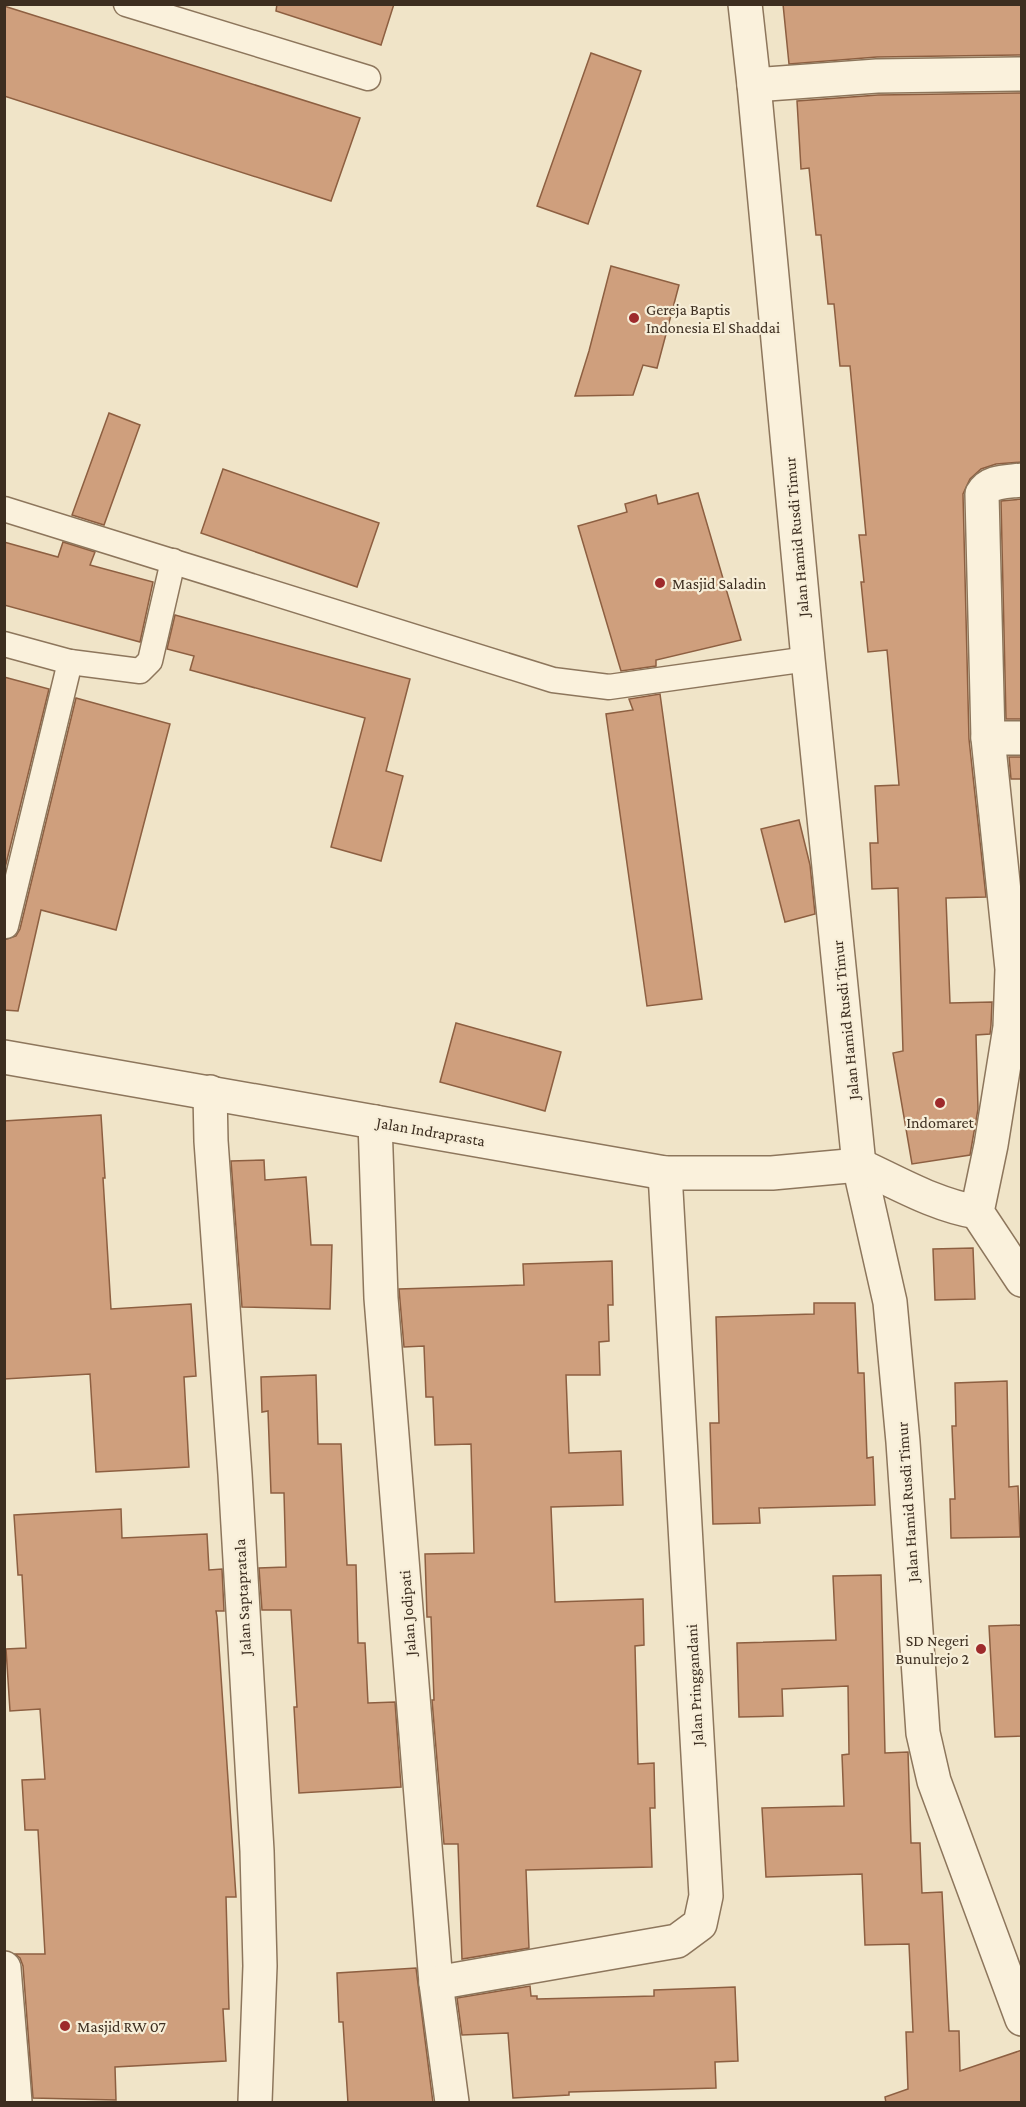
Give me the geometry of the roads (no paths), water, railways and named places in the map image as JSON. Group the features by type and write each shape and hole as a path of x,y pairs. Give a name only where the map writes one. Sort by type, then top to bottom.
{"street":[{"name":"Jalan Hamid Rusdi Timur","path":"745,4 808,659 860,1165 890,1302 903,1442 923,1733 934,1781 1022,2019"},
{"path":"754,86 878,76 1022,74"},
{"path":"1022,480 992,484 982,494 988,738 1012,969 1011,1016 991,1145 977,1212 1022,1280"},
{"path":"988,738 1022,738"},
{"name":"Jalan Indraprasta","path":"4,1057 665,1173 772,1173 860,1165"},
{"name":"Jalan Saptapratala","path":"210,1092 211,1141 235,1474 256,1851 260,1965 255,2103"},
{"name":"Jalan Jodipati","path":"375,1122 381,1298 436,1983 452,2103"},
{"path":"860,1165 932,1200 958,1209 977,1212"},
{"name":"Jalan Pringgandani","path":"436,1983 677,1941 700,1924 706,1896 665,1173"},
{"path":"4,1968 15,2103"}],"lane":[{"path":"126,4 368,78"},
{"path":"4,509 553,680 609,687 808,659"},
{"path":"4,644 70,662 140,670 150,661 173,561"},
{"path":"12,926 70,662"}],"place":[{"name":"Gereja Baptis Indonesia El Shaddai","path":"634,318"},
{"name":"Masjid Saladin","path":"660,583"},
{"name":"Indomaret","path":"940,1103"},
{"name":"SD Negeri Bunulrejo 2","path":"981,1649"},
{"name":"Masjid RW 07","path":"65,2026"}]}
